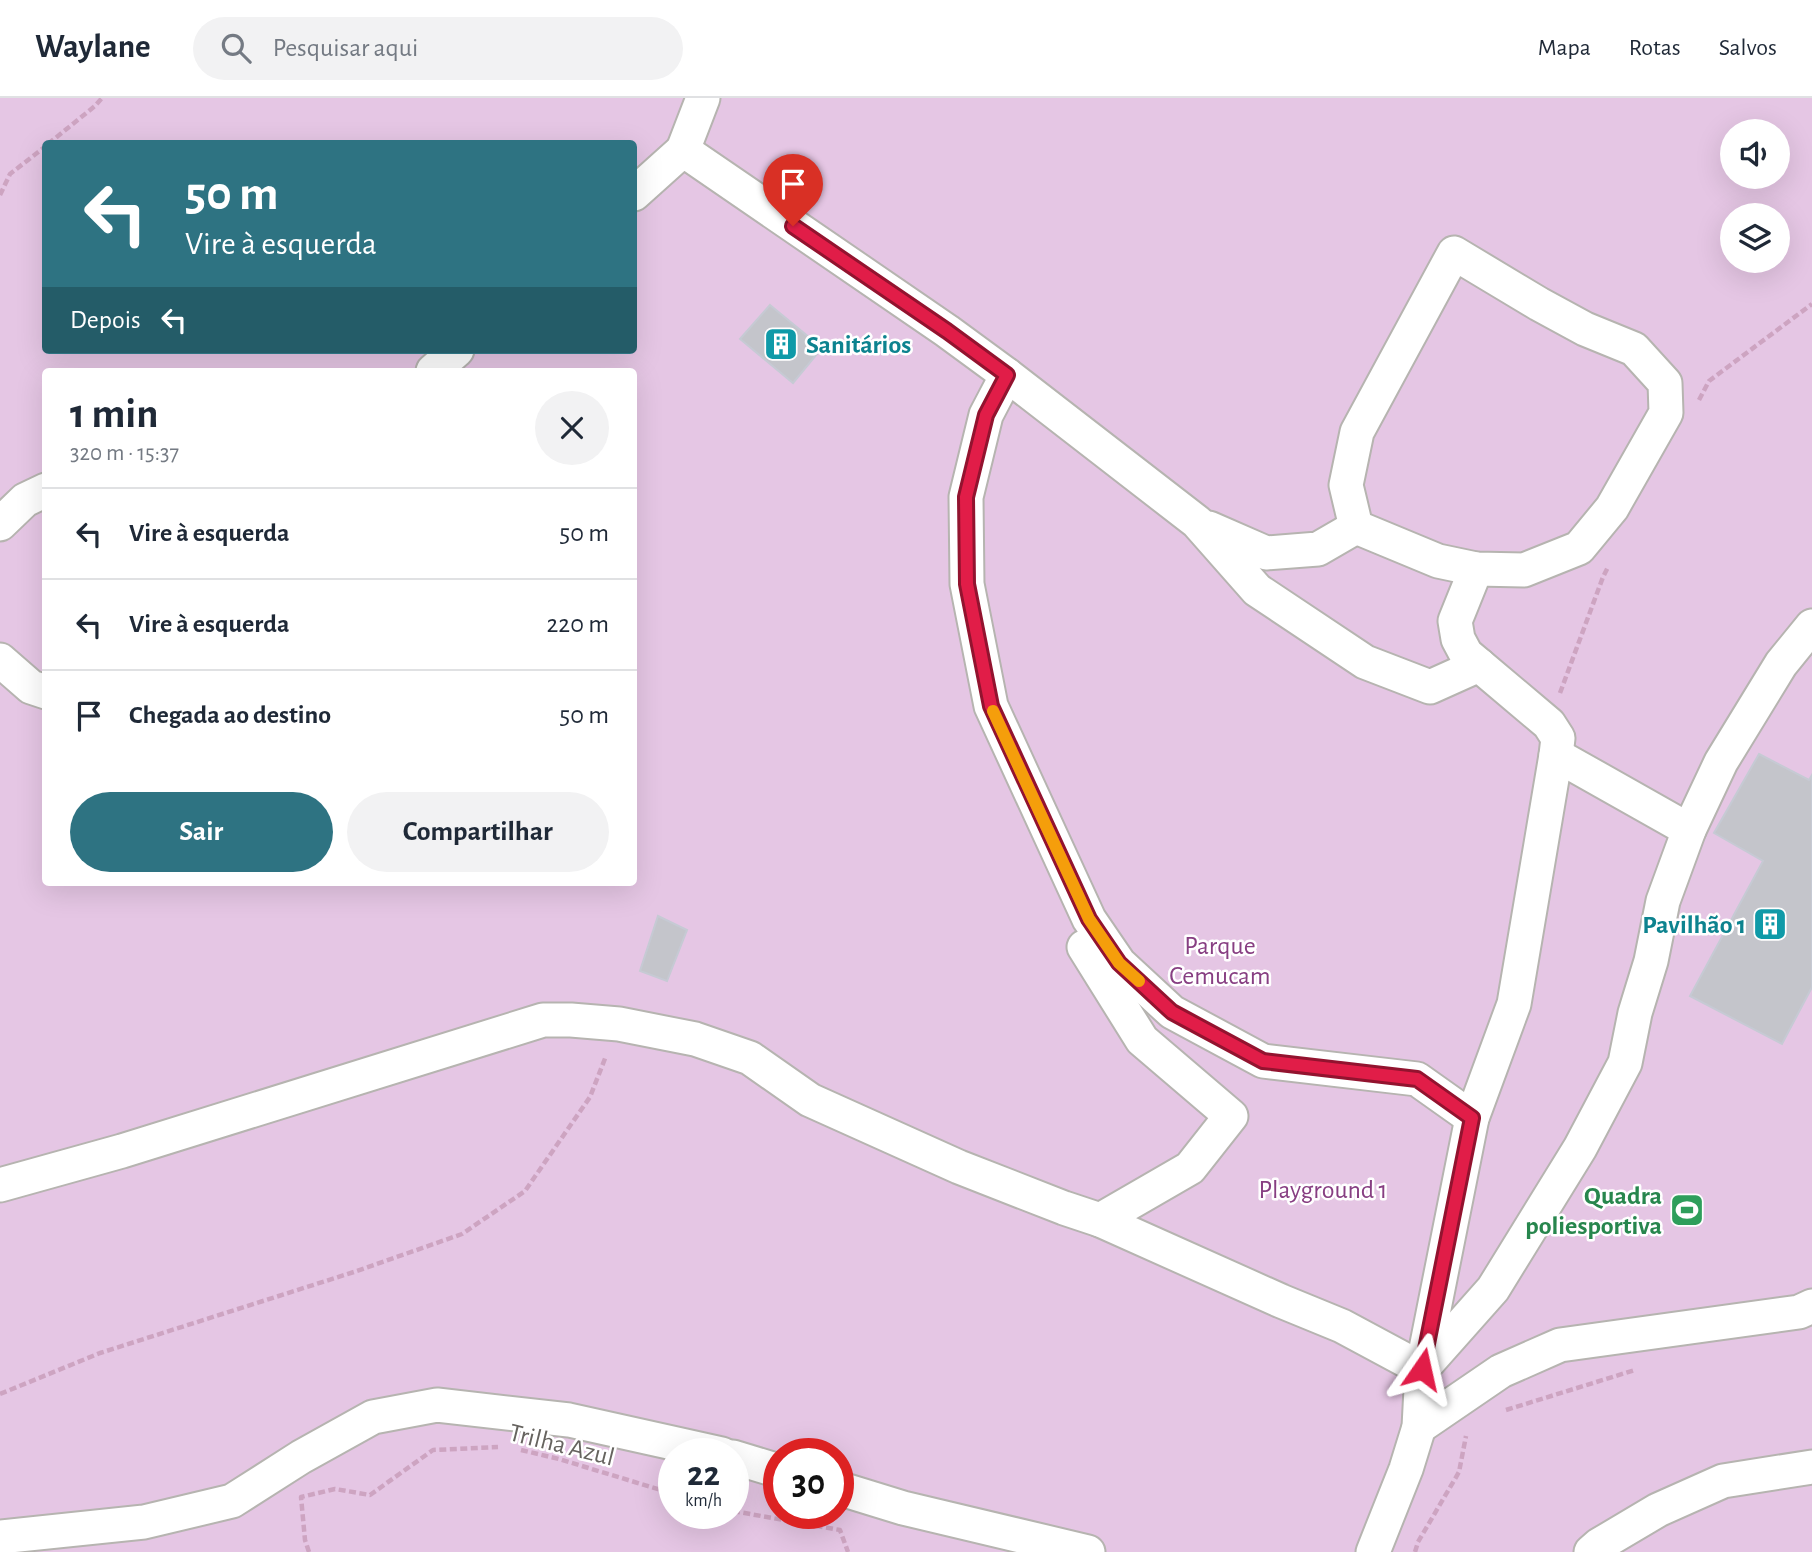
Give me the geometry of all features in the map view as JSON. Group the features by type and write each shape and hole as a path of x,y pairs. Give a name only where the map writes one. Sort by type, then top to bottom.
{"street":[{"path":"637,191 683,150 703,98"},
{"path":"683,150 1007,375 1197,522 1257,590 1365,662 1430,687 1479,665"},
{"path":"1454,253 1585,329 1634,349 1665,383 1666,413 1612,508 1579,548 1524,570 1476,569 1437,561 1356,527 1346,485 1357,432 1454,253"},
{"path":"436,368 452,354"},
{"path":"1007,375 986,415 966,497 951,587 976,720 1073,928 1142,1040 1231,1116 1190,1168 1100,1220"},
{"path":"0,524 25,500 42,492"},
{"path":"966,497 967,584 991,706 1089,919 1119,963 1172,1012 1263,1061 1417,1079 1472,1118"},
{"path":"1197,522 1266,553 1318,549 1356,527"},
{"path":"1373,1552 1406,1469 1419,1427 1422,1369 1472,1118 1514,1004 1558,738 1549,724 1466,654 1458,639 1455,621 1476,569"},
{"path":"1422,1369 1493,1289 1580,1148 1625,1063 1663,901 1689,830 1721,762 1781,664 1812,626"},
{"path":"0,660 31,687 42,691"},
{"path":"1556,755 1689,830"},
{"path":"0,1185 122,1151 543,1020 619,1024 695,1039 750,1058 810,1100 960,1167 1100,1220 1342,1326 1422,1369"},
{"path":"1419,1427 1501,1371 1560,1345 1799,1312 1812,1306"},
{"path":"0,1537 144,1522 232,1501 300,1457 373,1417 437,1405 569,1420 658,1440"},
{"path":"1591,1552 1658,1510 1723,1481 1812,1467"},
{"path":"854,1493 903,1508 1088,1552"}],"path":[{"path":"53,140 102,98"},
{"path":"0,195 10,174 42,149"},
{"path":"0,1394 100,1353 462,1234 525,1191 590,1097 619,1024"},
{"path":"1416,1552 1418,1542 1459,1472 1467,1428"},
{"name":"Trilha Azul","path":"309,1552 305,1540 301,1497 335,1489 370,1495 433,1450 506,1446"},
{"name":"Trilha Azul","path":"519,1450 559,1459 658,1489"},
{"path":"749,1514 840,1530 848,1552"}],"green space":[{"name":"Parque Cemucam","path":"0,98 1812,98 1812,1552 0,1552"}],"building":[{"name":"Sanitários","path":"770,305 822,348 793,383 740,339"},
{"name":"Pavilhão 1","path":"1759,754 1809,780 1812,775 1812,987 1782,1044 1690,996 1763,861 1714,833"},
{"path":"658,916 687,930 667,981 640,971"}],"slow traffic":[{"path":"993,711 1089,919 1119,963 1139,981"}],"place":[{"name":"Sanitários","path":"781,344"},
{"name":"Pavilhão 1","path":"1770,924"},
{"name":"Quadra poliesportiva","path":"1687,1210"}],"route":[{"path":"793,226 1007,375 986,415 966,497 967,584 991,706 1089,919 1119,963 1172,1012 1263,1061 1417,1079 1472,1118 1422,1369"}],"park label":[{"name":"Playground 1","path":"1323,1189"}]}
